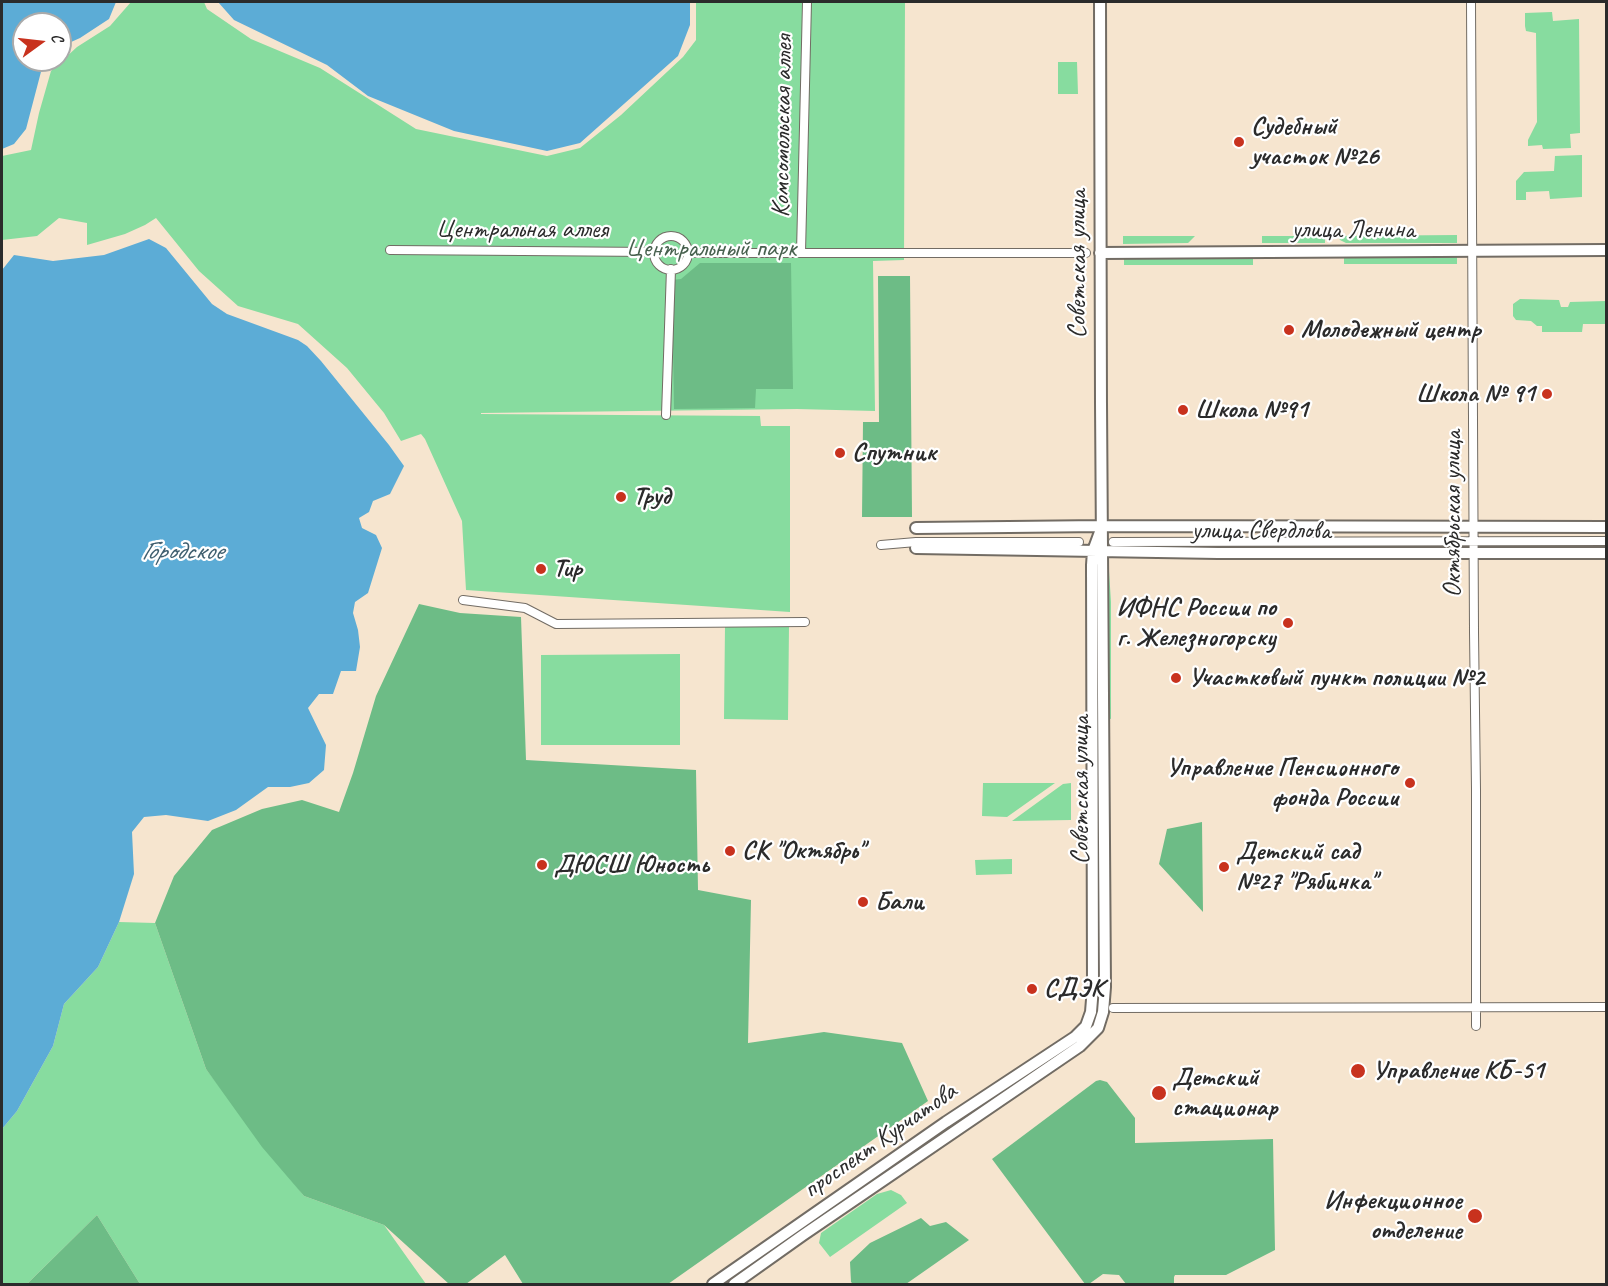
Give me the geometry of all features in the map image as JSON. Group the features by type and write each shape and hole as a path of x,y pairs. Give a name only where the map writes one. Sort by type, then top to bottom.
{"main road":[{"name":"Советская улица","path":"1078,1042 1089,1018 1093,987 1097,551 1102,526 1100,2"},
{"name":"улица Ленина","path":"1100,253 1606,250"},
{"name":"улица Свердлова","path":"916,528 1606,527"},
{"name":"улица Свердлова","path":"916,548 1218,553 1606,553"},
{"name":"Советская улица","path":"1097,551 1105,987 1101,1029"},
{"path":"1093,987 1105,987"},
{"path":"1078,1042 1101,1029 1089,1018"},
{"name":"проспект Курчатова","path":"713,1284 946,1122 1078,1042"},
{"name":"проспект Курчатова","path":"734,1284 954,1134 1078,1042"},
{"path":"946,1122 954,1134"}],"street":[{"name":"Комсомольская аллея","path":"801,252 807,2"},
{"name":"Октябрьская улица","path":"1472,2 1476,1026"},
{"path":"664,236 678,236 688,246 687,260 677,269 664,269 654,259 654,252 654,245 664,236"},
{"name":"Центральная аллея","path":"390,250 654,252"},
{"path":"688,253 1086,253"},
{"path":"666,415 671,269"},
{"path":"1113,542 1606,541"},
{"path":"881,545 1079,542"},
{"path":"463,600 525,608 556,624 805,622"},
{"path":"1113,1008 1606,1007"}],"green space":[{"name":"Центральный парк","path":"131,2 204,2 207,9 251,39 320,68 416,129 547,156 580,148 621,115 683,57 696,40 696,2 905,2 904,260 873,261 875,411 797,409 481,413 760,416 761,426 790,426 790,612 466,590 462,521 425,439 421,434 401,441 384,413 347,368 298,324 238,306 199,271 156,218 125,234 87,245 87,223 59,218 37,236 2,240 2,156 31,150 51,72 72,72 72,52 110,26"},
{"path":"1552,12 1553,21 1579,19 1580,133 1570,134 1571,148 1543,149 1542,145 1528,146 1528,140 1537,122 1536,33 1526,31 1525,13"},
{"path":"1058,62 1077,62 1078,94 1058,94"},
{"path":"1582,155 1582,197 1550,199 1549,191 1526,192 1526,200 1516,200 1516,181 1524,172 1554,171 1555,156"},
{"path":"1457,235 1457,243 1346,243 1338,236"},
{"path":"1123,236 1195,236 1188,243 1123,244"},
{"path":"1262,236 1325,236 1325,243 1262,243"},
{"path":"1124,255 1253,255 1253,265 1124,265"},
{"path":"1344,255 1457,256 1457,264 1344,264"},
{"path":"700,263 791,263 793,389 756,389 755,408 674,409 672,280 681,279"},
{"path":"878,276 910,276 912,517 862,517 863,422 879,422"},
{"path":"1520,299 1559,300 1561,307 1568,307 1570,302 1606,301 1606,324 1583,324 1582,332 1542,332 1542,326 1537,326 1531,321 1516,320 1513,316 1513,304"},
{"path":"1107,569 1111,602 1111,719 1107,718"},
{"path":"419,604 460,613 521,617 526,760 696,770 698,890 751,900 748,1043 824,1032 902,1043 928,1101 668,1284 523,1284 505,1255 466,1284 449,1284 384,1225 304,1196 262,1147 206,1069 155,923 174,876 212,830 262,809 302,800 339,812 376,696"},
{"path":"725,626 789,626 788,720 724,719"},
{"path":"680,654 680,745 541,745 541,655"},
{"path":"983,783 1055,783 1007,817 982,816"},
{"path":"1071,783 1071,820 1012,821 1063,784"},
{"path":"1202,822 1203,912 1159,864 1167,829"},
{"path":"1012,859 1012,874 976,875 975,860"},
{"path":"119,922 155,923 206,1069 304,1196 384,1225 426,1284 140,1284 97,1215 27,1284 2,1284 2,1129 17,1111 53,1046 64,1004 98,967"},
{"path":"1100,1080 1107,1082 1135,1118 1135,1143 1273,1139 1275,1250 1226,1275 1175,1275 1174,1284 1126,1284 1119,1275 1103,1274 1089,1284 1085,1284 992,1159"},
{"path":"891,1190 901,1195 907,1203 830,1257 819,1243 821,1233 877,1194"},
{"path":"97,1215 140,1284 27,1284"},
{"path":"921,1218 930,1226 946,1222 969,1240 906,1284 853,1284 851,1282 850,1262 870,1243"}],"water":[{"path":"2,2 116,2 109,19 72,42 72,12 12,12 12,72 41,72 26,129 14,144 2,149"},
{"path":"218,2 690,2 690,25 678,56 580,143 547,151 454,131 368,96 327,65 234,20"},
{"name":"Городское","path":"149,239 166,248 212,304 227,314 298,340 307,346 404,466 390,494 373,501 369,512 359,518 362,528 376,535 382,548 368,593 355,602 353,613 360,647 356,671 341,671 333,694 319,694 308,708 326,745 324,770 309,783 290,787 268,787 236,810 208,821 166,815 144,817 132,832 134,874 119,922 98,967 64,1004 53,1046 17,1111 2,1129 2,270 14,255 53,261 104,255"}],"place":[{"name":"Судебный участок №26","path":"1239,142"},
{"name":"Молодежный центр","path":"1289,330"},
{"name":"Школа № 91","path":"1547,394"},
{"name":"Школа №91","path":"1183,410"},
{"name":"Спутник","path":"840,453"},
{"name":"Труд","path":"621,497"},
{"name":"Тир","path":"541,569"},
{"name":"ИФНС России по г. Железногорску","path":"1288,623"},
{"name":"Участковый пункт полиции №2","path":"1176,678"},
{"name":"Управление Пенсионного фонда России","path":"1410,783"},
{"name":"СК \"Октябрь\"","path":"730,851"},
{"name":"ДЮСШ Юность","path":"542,865"},
{"name":"Детский сад №27 \"Рябинка\"","path":"1224,867"},
{"name":"Бали","path":"863,902"},
{"name":"СДЭК","path":"1032,989"},
{"name":"Управление КБ-51","path":"1358,1071"},
{"name":"Детский стационар","path":"1159,1093"},
{"name":"Инфекционное отделение","path":"1475,1216"}]}
